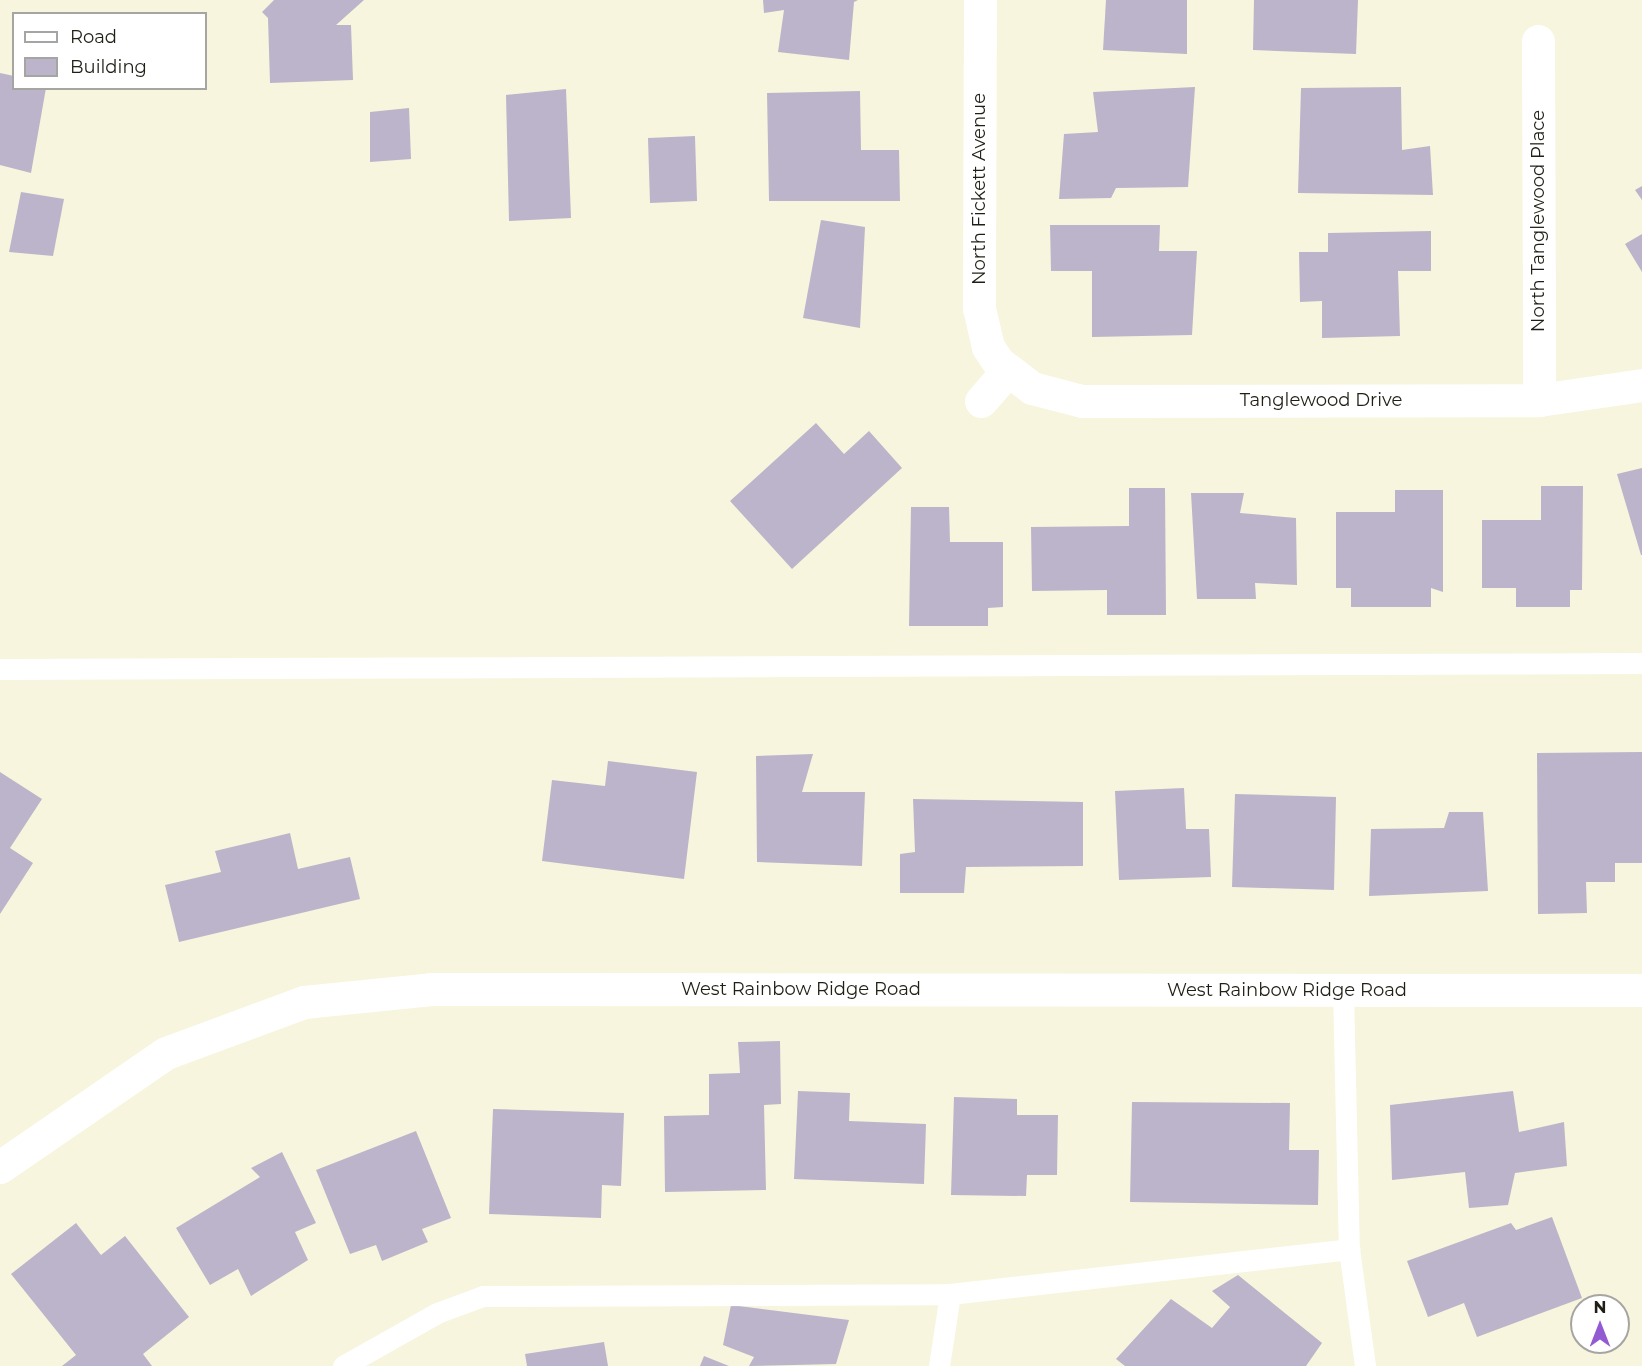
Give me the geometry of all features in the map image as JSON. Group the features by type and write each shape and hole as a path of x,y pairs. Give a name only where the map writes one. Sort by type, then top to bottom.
{"street":[{"name":"North Fickett Avenue","path":"980,0 979,308 988,347 1007,371"},
{"name":"North Tanglewood Place","path":"1538,41 1539,400"},
{"name":"Tanglewood Drive","path":"1007,371 1032,388 1082,401 1539,400 1642,385"},
{"path":"981,401 1007,371"},
{"name":"West Rainbow Ridge Road","path":"1,1163 166,1053 304,1002 431,989 1642,990"}],"lane":[{"path":"0,669 1642,663"},
{"path":"1343,990 1349,1249 1365,1366"},
{"path":"343,1366 437,1312 483,1296 950,1294 1349,1249"},
{"path":"939,1366 950,1294"}],"building":[{"path":"274,0 364,0 336,25 351,25 353,80 270,83 268,18 262,12"},
{"path":"763,0 858,0 854,2 849,60 778,52 784,10 764,13"},
{"path":"1106,0 1187,0 1187,54 1103,50"},
{"path":"1254,0 1358,0 1356,54 1253,50"},
{"path":"0,73 12,76 12,90 46,90 31,173 0,165"},
{"path":"1195,87 1188,187 1116,188 1111,198 1059,199 1064,134 1098,132 1093,92"},
{"path":"1401,87 1402,150 1430,146 1433,195 1298,193 1301,88"},
{"path":"566,89 571,218 509,221 506,95"},
{"path":"860,91 861,150 899,150 900,201 769,201 767,93"},
{"path":"409,108 411,159 370,162 370,112"},
{"path":"695,136 697,201 650,203 648,138"},
{"path":"1642,186 1642,200 1635,190"},
{"path":"21,192 64,199 53,256 9,252"},
{"path":"821,220 865,227 860,328 803,318"},
{"path":"1050,225 1160,225 1159,251 1197,251 1192,335 1092,337 1092,271 1051,271"},
{"path":"1431,231 1431,271 1398,271 1400,336 1322,338 1322,301 1300,302 1299,252 1328,252 1328,233"},
{"path":"1642,234 1642,272 1625,244"},
{"path":"816,423 844,454 869,431 902,468 792,569 730,501"},
{"path":"1642,468 1642,555 1641,555 1617,474"},
{"path":"1541,486 1583,486 1582,590 1570,590 1570,607 1516,607 1516,588 1482,588 1482,520 1541,520"},
{"path":"1129,488 1165,488 1166,615 1107,615 1107,590 1032,591 1031,527 1129,526"},
{"path":"1395,490 1443,490 1443,592 1431,588 1431,607 1351,607 1351,588 1336,588 1336,512 1395,512"},
{"path":"1191,493 1244,493 1240,513 1296,518 1297,585 1255,583 1256,599 1197,599"},
{"path":"911,507 949,507 950,542 1003,542 1003,607 988,608 988,626 909,626"},
{"path":"1642,752 1642,863 1615,863 1615,882 1586,882 1587,913 1538,914 1537,753"},
{"path":"813,754 802,792 865,792 862,866 757,862 756,756"},
{"path":"608,761 697,772 684,879 542,861 552,780 605,786"},
{"path":"0,772 42,799 10,848 33,863 0,914"},
{"path":"1184,788 1186,829 1209,829 1211,877 1119,880 1115,791"},
{"path":"1235,794 1336,797 1334,890 1232,887"},
{"path":"913,799 1083,802 1083,866 966,867 964,893 900,893 900,854 915,852"},
{"path":"1449,812 1483,812 1488,891 1369,896 1371,829 1444,828"},
{"path":"290,833 298,869 350,857 360,899 179,942 165,885 221,872 215,851"},
{"path":"780,1041 781,1104 764,1105 766,1190 665,1192 664,1116 709,1115 709,1074 740,1073 738,1042"},
{"path":"798,1091 850,1093 849,1121 926,1124 924,1184 794,1179"},
{"path":"1513,1091 1519,1132 1564,1122 1567,1166 1515,1173 1508,1205 1469,1208 1465,1172 1392,1180 1390,1105"},
{"path":"954,1097 1017,1099 1017,1115 1058,1115 1057,1175 1027,1175 1026,1196 951,1195"},
{"path":"1132,1102 1290,1103 1289,1150 1319,1150 1318,1205 1130,1202"},
{"path":"493,1109 624,1113 621,1186 602,1185 601,1218 489,1214"},
{"path":"416,1131 451,1218 422,1229 428,1242 382,1261 376,1245 350,1254 316,1170"},
{"path":"282,1152 316,1223 295,1232 308,1260 251,1296 238,1269 210,1285 176,1228 260,1177 251,1168"},
{"path":"1552,1217 1581,1294 1570,1294 1570,1302 1477,1337 1464,1303 1428,1317 1407,1261 1511,1223 1516,1230"},
{"path":"76,1223 101,1255 125,1236 189,1317 143,1354 152,1366 62,1366 76,1355 11,1274"},
{"path":"1238,1275 1322,1343 1306,1366 1125,1366 1116,1359 1171,1299 1212,1328 1230,1307 1212,1291"},
{"path":"731,1305 849,1320 836,1364 749,1366 754,1357 723,1345"},
{"path":"604,1342 608,1366 527,1366 525,1354"},
{"path":"704,1356 729,1366 700,1366"}]}
